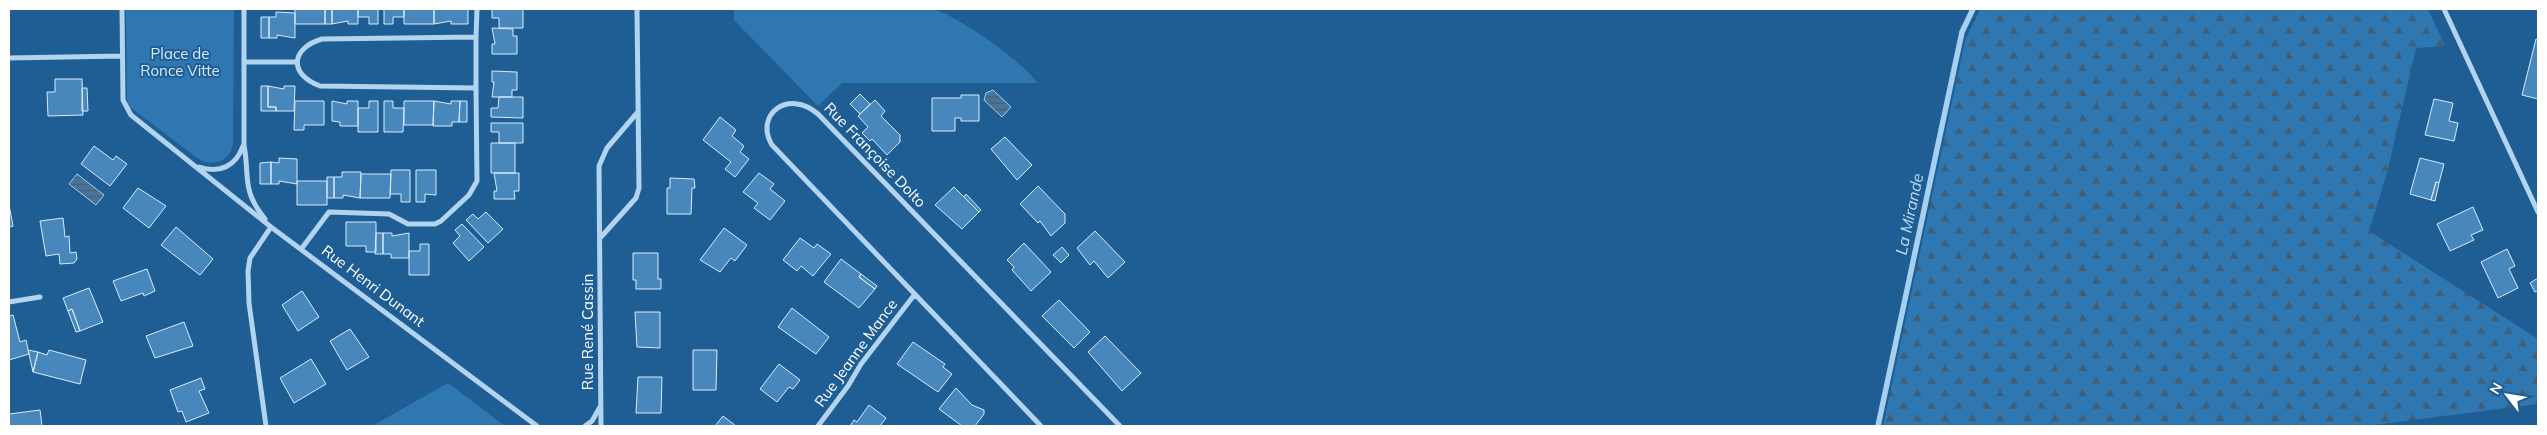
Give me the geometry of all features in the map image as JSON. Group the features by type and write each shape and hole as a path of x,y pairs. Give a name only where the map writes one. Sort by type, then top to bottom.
{"street":[{"name":"Rue Henri Dunant","path":"122,9 121,56 123,100 128,110 271,227 302,248 537,426"},
{"path":"244,9 244,144 248,194 254,206 271,227 250,258 248,271 249,303 266,426"},
{"path":"302,248 330,212 389,214 403,223 435,224 441,221 469,195 478,176 477,9"},
{"path":"600,237 636,198 639,188 637,9"},
{"path":"2444,9 2538,212"},
{"path":"476,37 322,39 305,47 299,53 296,62 298,70 306,79 320,86 476,88"},
{"path":"9,58 121,56"},
{"path":"244,62 296,62"},
{"name":"Rue Françoise Dolto","path":"1041,426 772,145 767,133 768,122 781,106 798,102 810,107 818,114 1120,426"},
{"name":"Rue René Cassin","path":"601,426 599,166 607,148 637,113"},
{"path":"194,165 210,170 226,168 239,158 244,144"},
{"name":"Rue Jeanne Mance","path":"818,426 848,386 860,364 915,294"},
{"path":"9,302 40,297"},
{"path":"585,426 592,421 601,404"}],"green space":[{"name":"Place de Ronce Vitte","path":"126,9 234,9 233,143 232,149 226,158 211,163 200,160 130,107 127,99"},
{"path":"734,9 933,9 974,30 1018,63 1037,83 842,83 818,106 734,20"},
{"path":"1980,9 2428,9 2445,46 2416,48 2387,173 2369,231 2538,339 2538,404 2366,426 1883,426 1965,41"},
{"path":"448,383 505,426 372,426"}],"shaded area":[{"path":"993,90 1011,107 1002,117 984,100 986,93"},
{"path":"77,174 104,195 96,205 69,184"}],"building":[{"path":"295,9 325,9 325,24 295,24"},
{"path":"325,9 332,9 332,24 325,24"},
{"path":"332,9 358,9 358,24 348,24 348,21 332,24"},
{"path":"358,9 378,9 378,24 369,24 369,17 358,17"},
{"path":"384,9 404,9 404,17 393,17 393,24 384,24"},
{"path":"404,9 434,9 434,24 404,24"},
{"path":"434,9 468,9 468,24 451,24 451,21 434,24"},
{"path":"492,9 523,9 523,28 499,28 499,18 492,18"},
{"path":"276,12 295,13 295,38 277,35 277,38 269,38 269,17 276,17"},
{"path":"261,17 269,17 269,38 261,38"},
{"path":"492,28 513,29 513,36 517,36 517,54 492,54 492,44 495,44"},
{"path":"2536,39 2538,40 2538,99 2522,95"},
{"path":"492,71 517,72 517,90 512,90 512,97 492,97 494,82 492,82"},
{"path":"55,79 82,79 83,115 48,116 47,92 55,92"},
{"path":"261,86 268,86 268,107 276,107 276,111 261,111"},
{"path":"268,86 284,89 284,86 295,86 294,111 276,111 276,107 268,107"},
{"path":"82,88 87,88 88,111 82,111"},
{"path":"860,94 870,104 860,114 850,104"},
{"path":"961,95 979,95 979,121 961,121 961,118 955,118 955,131 932,131 932,98 961,98"},
{"path":"499,97 523,97 523,118 491,117 491,108 498,108"},
{"path":"2434,99 2453,103 2449,121 2458,123 2454,141 2425,135"},
{"path":"875,100 885,111 881,116 900,135 900,142 887,155 872,139 870,141 862,133 868,127 858,116"},
{"path":"295,101 324,101 324,125 304,125 304,130 294,130"},
{"path":"332,101 347,104 347,101 358,101 358,126 340,126 340,122 332,121"},
{"path":"369,101 378,101 378,132 358,132 358,108 369,108"},
{"path":"384,101 393,101 393,108 404,108 403,132 384,132"},
{"path":"404,101 434,101 433,125 404,125"},
{"path":"434,101 451,104 451,101 460,101 459,122 452,122 452,126 433,126"},
{"path":"460,101 467,101 467,122 459,122"},
{"path":"720,117 736,130 732,136 744,146 740,152 749,159 735,177 725,169 731,162 703,140"},
{"path":"491,123 523,123 523,143 499,143 499,132 491,132"},
{"path":"1005,137 1032,165 1017,180 991,149"},
{"path":"491,143 515,143 515,173 491,173"},
{"path":"94,146 113,160 116,156 127,164 110,186 81,164"},
{"path":"279,158 297,159 297,184 279,181 279,184 271,184 271,162 279,163"},
{"path":"2420,158 2444,164 2439,183 2436,182 2431,200 2410,194"},
{"path":"271,162 271,184 260,184 260,163"},
{"path":"391,170 410,170 410,202 401,202 401,194 390,194"},
{"path":"416,170 436,170 436,195 425,194 425,202 416,202"},
{"path":"342,172 361,172 360,198 343,195 343,198 334,198 334,177 342,177"},
{"path":"494,173 519,173 519,191 514,191 515,199 494,199 494,191 497,191"},
{"path":"759,173 774,184 770,189 785,201 770,220 754,208 758,203 743,192"},
{"path":"361,174 391,174 390,198 360,198"},
{"path":"327,177 334,177 334,198 327,198"},
{"path":"670,178 694,179 695,188 692,188 691,214 667,214 667,188 670,188"},
{"path":"297,181 327,181 327,205 297,205"},
{"path":"2436,182 2439,183 2435,201 2431,200"},
{"path":"1038,186 1065,214 1065,223 1051,236 1040,221 1038,223 1020,204"},
{"path":"954,187 979,212 962,229 935,205"},
{"path":"138,188 166,206 149,228 123,208"},
{"path":"966,194 981,210 979,212 964,197"},
{"path":"9,205 13,226 9,227"},
{"path":"2473,207 2483,230 2471,235 2474,240 2450,251 2437,224"},
{"path":"486,212 503,229 488,243 466,220 473,214 478,219"},
{"path":"63,218 65,237 69,236 70,253 76,252 77,259 74,263 60,264 59,254 46,256 40,221"},
{"path":"346,222 376,222 376,252 366,252 366,246 346,246"},
{"path":"462,224 484,247 469,261 453,243 460,236 455,230"},
{"path":"176,227 213,259 200,275 161,245"},
{"path":"724,228 747,245 735,261 731,258 720,272 700,260"},
{"path":"1095,231 1125,262 1108,278 1094,261 1090,265 1077,248"},
{"path":"376,233 383,233 383,254 375,254"},
{"path":"383,233 392,233 392,236 409,233 409,258 391,258 391,254 383,254"},
{"path":"800,238 814,248 817,244 831,254 813,276 801,266 797,271 783,260"},
{"path":"1024,243 1051,272 1031,291 1012,270 1014,267 1007,260"},
{"path":"420,244 429,244 429,275 409,275 409,251 420,251"},
{"path":"1062,247 1069,255 1061,263 1053,255"},
{"path":"2507,249 2515,266 2509,269 2518,288 2498,298 2481,262"},
{"path":"633,253 658,253 658,279 661,279 661,289 636,289 636,280 633,280"},
{"path":"841,259 861,274 859,277 875,289 859,308 824,282"},
{"path":"147,269 155,291 144,296 143,293 121,301 113,281"},
{"path":"861,274 877,286 875,289 859,277"},
{"path":"2538,278 2538,291 2535,292 2530,283"},
{"path":"89,288 103,322 80,331 72,309 68,311 63,298"},
{"path":"302,291 319,317 298,331 282,305"},
{"path":"1059,300 1090,332 1074,348 1042,316"},
{"path":"792,308 829,337 816,354 778,327"},
{"path":"72,309 80,331 76,332 68,311"},
{"path":"635,312 660,312 660,348 637,347"},
{"path":"13,315 20,342 26,340 29,354 9,360 9,316"},
{"path":"184,322 193,346 155,358 146,336"},
{"path":"350,329 369,357 347,370 330,341"},
{"path":"1105,336 1141,373 1122,391 1088,352"},
{"path":"913,342 945,364 943,367 952,374 938,392 897,364"},
{"path":"28,350 38,352 33,372 29,354"},
{"path":"49,350 86,360 80,384 33,372 38,352 47,355"},
{"path":"693,350 717,350 716,390 693,390"},
{"path":"311,359 326,384 294,403 280,378"},
{"path":"779,364 800,380 793,389 789,387 777,402 760,389"},
{"path":"638,377 662,377 661,413 636,413"},
{"path":"201,378 205,389 199,391 209,413 186,422 182,411 178,412 170,390"},
{"path":"956,388 972,405 984,410 984,414 975,426 962,426 939,409"},
{"path":"869,405 886,418 880,426 850,426 854,420 857,422"},
{"path":"40,410 42,426 9,426 9,414"},
{"path":"723,416 736,426 715,426"}],"waterway":[{"name":"La Mirande","path":"1878,426 1962,32 1973,9"}]}
